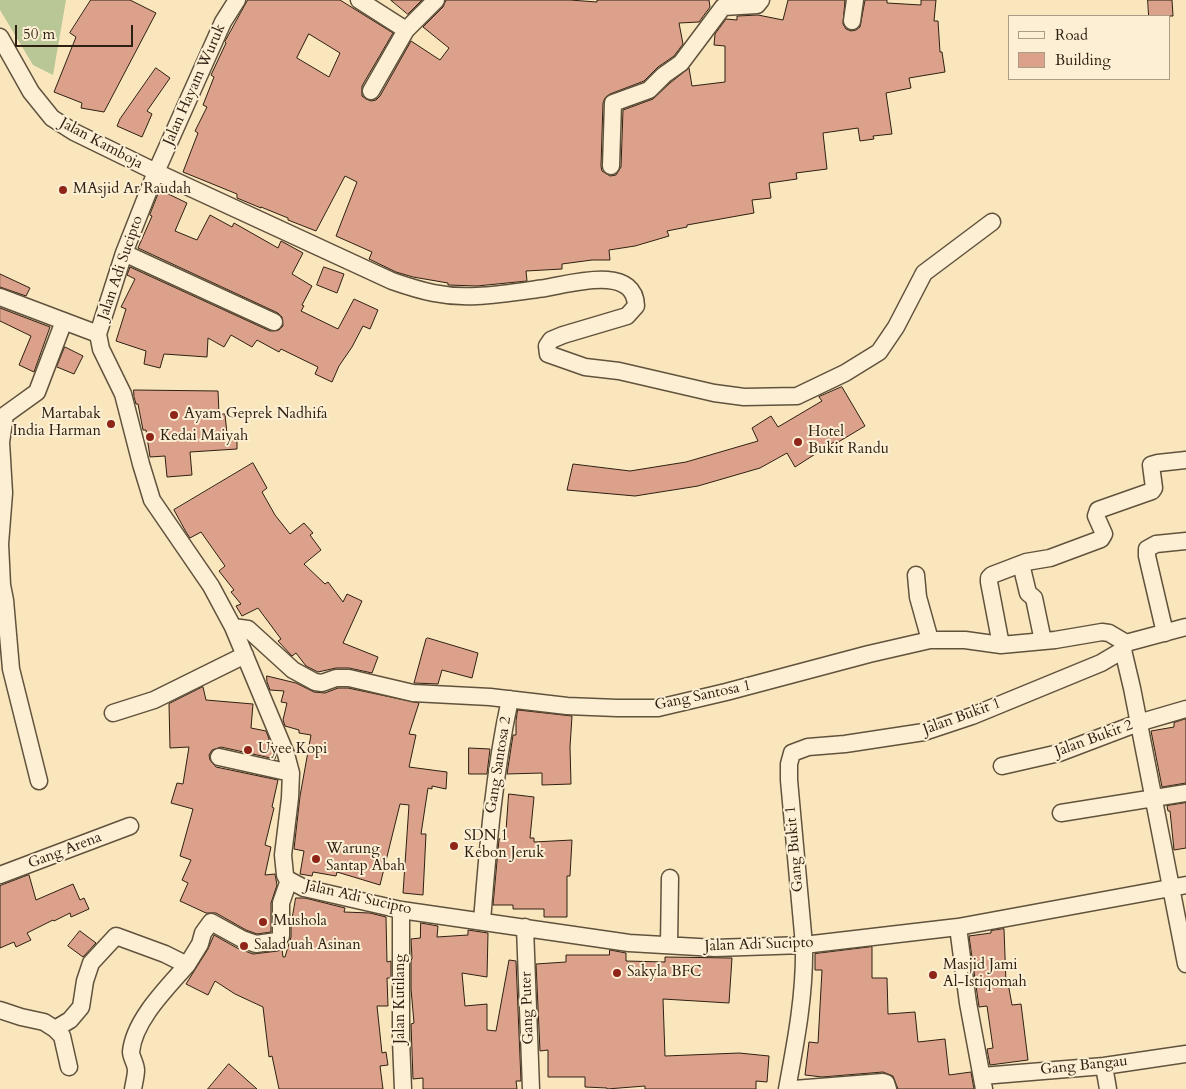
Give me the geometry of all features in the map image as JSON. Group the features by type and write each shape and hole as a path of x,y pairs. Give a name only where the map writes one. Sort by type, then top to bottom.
{"street":[{"name":"Jalan Hayam Wuruk","path":"156,172 223,22 237,0"},
{"path":"359,0 406,30"},
{"path":"371,91 406,30 436,0"},
{"path":"611,166 613,103 649,90 664,75 681,63 723,6 757,6 761,0"},
{"path":"852,21 855,0"},
{"name":"Jalan Kamboja","path":"0,38 31,92 46,112 74,132 392,281 442,296 477,296 545,288 593,279 622,284 630,288 636,297 636,306 627,316 551,340 547,346 548,354 585,367 619,370 714,393 744,397 797,396 845,373 879,352 896,327 924,273 992,222"},
{"name":"Jalan Adi Sucipto","path":"156,172 124,253 98,334 101,349 123,394 152,500 210,586 233,627 286,754 291,773 283,855 284,875 289,880 304,888 401,910 630,943 715,948 804,944 958,927 1178,886"},
{"path":"124,253 274,322"},
{"path":"0,297 98,334"},
{"path":"39,781 6,671 5,600 2,584 0,544 4,493 1,442 5,415 37,392 64,321"},
{"path":"1002,645 989,578 997,572 1021,564 1050,558 1101,539 1104,534 1096,516 1098,510 1152,491 1154,488 1151,466 1158,463 1186,460"},
{"path":"1165,633 1146,556 1147,549 1156,544 1186,541"},
{"path":"1021,564 1028,593 1034,598 1043,641"},
{"path":"916,575 918,597 930,640"},
{"name":"Gang Santosa 1","path":"233,627 248,629 293,670 315,682 322,683 336,678 349,678 413,693 510,699 567,706 658,708 930,640 965,640 1002,645 1102,632 1109,633 1124,646"},
{"name":"Jalan Bukit 1","path":"792,753 808,747 845,744 924,732 972,716 1101,663 1124,646 1186,628"},
{"path":"1124,646 1153,797 1178,886 1186,964"},
{"path":"113,713 154,700 245,655"},
{"name":"Gang Santosa 2","path":"482,921 492,807 502,736 510,699"},
{"name":"Jalan Bukit 2","path":"1002,766 1059,753 1138,723 1186,709"},
{"name":"Gang Bukit 1","path":"787,1089 800,1018 804,968 804,944 789,780 789,764 792,753"},
{"path":"219,757 291,773"},
{"path":"1061,812 1186,793"},
{"name":"Gang Arena","path":"0,875 130,826"},
{"path":"669,945 670,878"},
{"path":"133,1089 136,1070 131,1053 141,1023 187,965 200,944 203,933 211,922 242,939 256,944 278,941 281,936 282,903 289,880"},
{"name":"Jalan Kutilang","path":"401,910 403,1089"},
{"name":"Gang Puter","path":"525,927 531,1089"},
{"path":"958,927 968,1003 983,1082"},
{"path":"55,1029 70,1020 81,1007 85,981 91,963 116,936 165,954 187,965"},
{"path":"0,1010 15,1016 44,1022 55,1029 62,1036 69,1067"},
{"name":"Gang Bangau","path":"983,1082 1186,1054"},
{"path":"1104,1066 1108,1089"},
{"path":"794,1089 883,1082 886,1083 888,1089"}],"green space":[{"path":"0,0 66,0 53,75 33,65 0,10"}],"building":[{"path":"91,0 130,0 156,13 104,112 81,108 82,103 54,92 76,37 70,33"},
{"path":"248,0 340,0 393,33 362,86 362,96 371,101 376,100 380,96 411,41 440,60 449,48 423,27 443,7 446,0 570,0 597,2 597,0 709,0 710,7 699,22 679,23 683,44 674,56 658,67 644,81 610,94 605,98 603,103 601,166 602,171 610,176 616,175 621,167 623,110 653,99 689,68 692,86 725,82 725,46 714,45 715,34 726,19 737,20 737,16 758,15 783,20 788,0 845,0 843,24 846,29 851,31 860,27 865,0 887,0 887,3 921,5 921,0 936,0 934,21 938,21 940,52 942,52 945,72 909,78 911,88 886,93 892,134 873,136 874,139 860,141 858,128 823,133 827,169 796,173 797,179 769,183 771,198 752,200 754,213 687,225 687,227 667,231 669,236 635,246 609,250 610,260 562,264 562,269 526,271 527,281 477,286 448,285 448,283 396,272 369,259 372,252 336,236 357,182 345,176 316,231 237,198 237,194 183,172 198,133 195,131 207,107 203,105 214,77 211,75 225,42","holes":["309,34 340,53 329,77 297,58"]},
{"path":"391,0 422,0 408,14"},
{"path":"1148,0 1172,0 1173,16 1149,15"},
{"path":"156,68 170,78 147,111 152,114 142,137 117,126"},
{"path":"160,190 187,203 175,231 197,240 210,215 232,227 234,223 278,248 281,241 303,253 292,274 312,286 302,305 304,306 301,311 338,329 354,299 378,310 370,329 363,326 339,366 332,382 315,374 318,367 281,349 279,352 257,340 252,347 231,335 224,347 208,338 207,357 164,354 160,368 144,364 146,351 116,341 126,309 121,307 135,279 127,275 130,267 270,331 279,330 283,326 282,317 278,313 138,248 152,216 150,215"},
{"path":"324,267 344,274 337,293 317,285"},
{"path":"0,274 30,288 26,296 0,287"},
{"path":"0,308 50,327 34,372 19,365 31,336 0,321"},
{"path":"65,347 83,356 74,374 57,367"},
{"name":"Hotel Bukit Randu","path":"842,387 865,426 835,444 834,442 795,467 787,453 760,468 698,486 635,496 567,490 573,464 630,471 686,462 758,441 752,428 771,416 778,427 822,401 819,397"},
{"path":"134,390 218,391 219,414 225,414 227,434 237,434 237,449 190,452 192,475 167,477 165,456 150,457 146,430 143,430 138,404 136,404 134,397"},
{"path":"253,463 267,488 262,492 275,515 290,534 304,523 313,533 310,535 321,550 304,564 325,584 328,582 343,602 347,594 362,601 343,643 378,657 372,673 349,668 336,668 318,672 306,666 296,653 292,656 278,641 281,639 258,608 242,616 236,606 241,604 231,592 234,590 219,571 225,566 201,532 190,538 186,532 174,510"},
{"path":"426,639 478,653 472,678 442,670 438,684 414,683"},
{"path":"267,676 296,683 314,692 325,693 338,688 348,688 419,703 409,734 416,735 409,767 447,772 446,789 432,786 432,789 428,788 421,834 426,834 423,895 403,893 409,805 400,804 380,885 337,872 336,876 313,872 312,876 300,874 304,851 294,849 300,796 311,735 299,733 299,730 285,726 283,720 287,703 281,702 284,691 270,690"},
{"path":"203,687 206,700 253,704 251,728 266,731 269,739 267,749 274,751 276,755 275,759 221,747 212,750 209,755 210,760 216,767 278,780 272,807 274,808 265,845 271,847 265,875 275,874 277,885 271,903 271,932 257,934 216,913 206,913 180,901 188,883 182,880 191,860 180,856 193,809 171,803 177,783 183,784 189,747 170,748 169,704"},
{"path":"518,710 572,716 570,747 571,784 542,785 542,773 507,774 513,735 516,735"},
{"path":"1186,719 1186,783 1162,787 1151,731 1174,727 1174,723"},
{"path":"469,748 490,749 487,774 469,774"},
{"path":"509,794 534,797 530,838 534,838 534,842 572,840 570,876 567,876 567,917 544,917 544,909 513,909 513,905 493,905 499,839 505,839"},
{"path":"1186,803 1186,848 1174,850 1170,811 1168,811 1167,806"},
{"path":"29,875 36,900 73,884 80,900 84,898 89,909 71,917 70,913 27,933 31,940 16,947 14,942 0,948 0,886"},
{"path":"296,898 305,898 345,908 344,912 370,913 386,917 387,962 391,961 391,978 387,978 388,1006 377,1006 382,1053 386,1052 388,1065 380,1066 383,1089 279,1089 272,1056 269,1057 263,1007 235,994 215,981 208,995 186,984 208,949 214,935 237,948 253,954 282,949 283,957 285,957 291,937 291,925"},
{"path":"421,923 438,926 437,937 468,935 468,930 488,933 487,977 462,973 465,1006 487,1004 487,1030 496,1031 509,960 516,961 521,1081 516,1081 517,1089 423,1089 423,1078 413,1079 411,1024 414,1023 411,989 411,939 420,938"},
{"path":"1004,929 1006,983 1008,983 1012,1005 1021,1004 1028,1060 990,1065 987,1049 993,1048 987,1006 979,1007 969,936"},
{"path":"80,931 96,943 83,957 68,946"},
{"path":"872,947 872,978 887,978 888,1014 915,1012 918,1042 945,1039 949,1075 971,1072 974,1089 898,1089 893,1076 883,1072 822,1077 805,1075 809,1042 818,1043 822,970 815,970 815,954"},
{"path":"610,950 626,953 626,961 665,962 665,957 732,958 729,1003 663,999 665,1056 739,1053 769,1056 767,1082 756,1081 756,1089 645,1089 645,1086 607,1089 585,1087 585,1077 548,1077 548,1050 540,1051 536,964 566,962 566,955 609,955"},
{"path":"229,1064 257,1089 208,1089"}],"place":[{"name":"MAsjid Ar Raudah","path":"63,190"},
{"name":"Ayam Geprek Nadhifa","path":"174,415"},
{"name":"Martabak India Harman","path":"111,424"},
{"name":"Kedai Maiyah","path":"150,437"},
{"name":"Hotel Bukit Randu","path":"798,442"},
{"name":"Uyee Kopi","path":"248,750"},
{"name":"SDN 1 Kebon Jeruk","path":"454,846"},
{"name":"Warung Santap Abah","path":"316,859"},
{"name":"Mushola","path":"263,922"},
{"name":"Salad uah Asinan","path":"244,946"},
{"name":"Sakyla BFC","path":"617,973"},
{"name":"Masjid Jami Al-Istiqomah","path":"933,975"}]}
